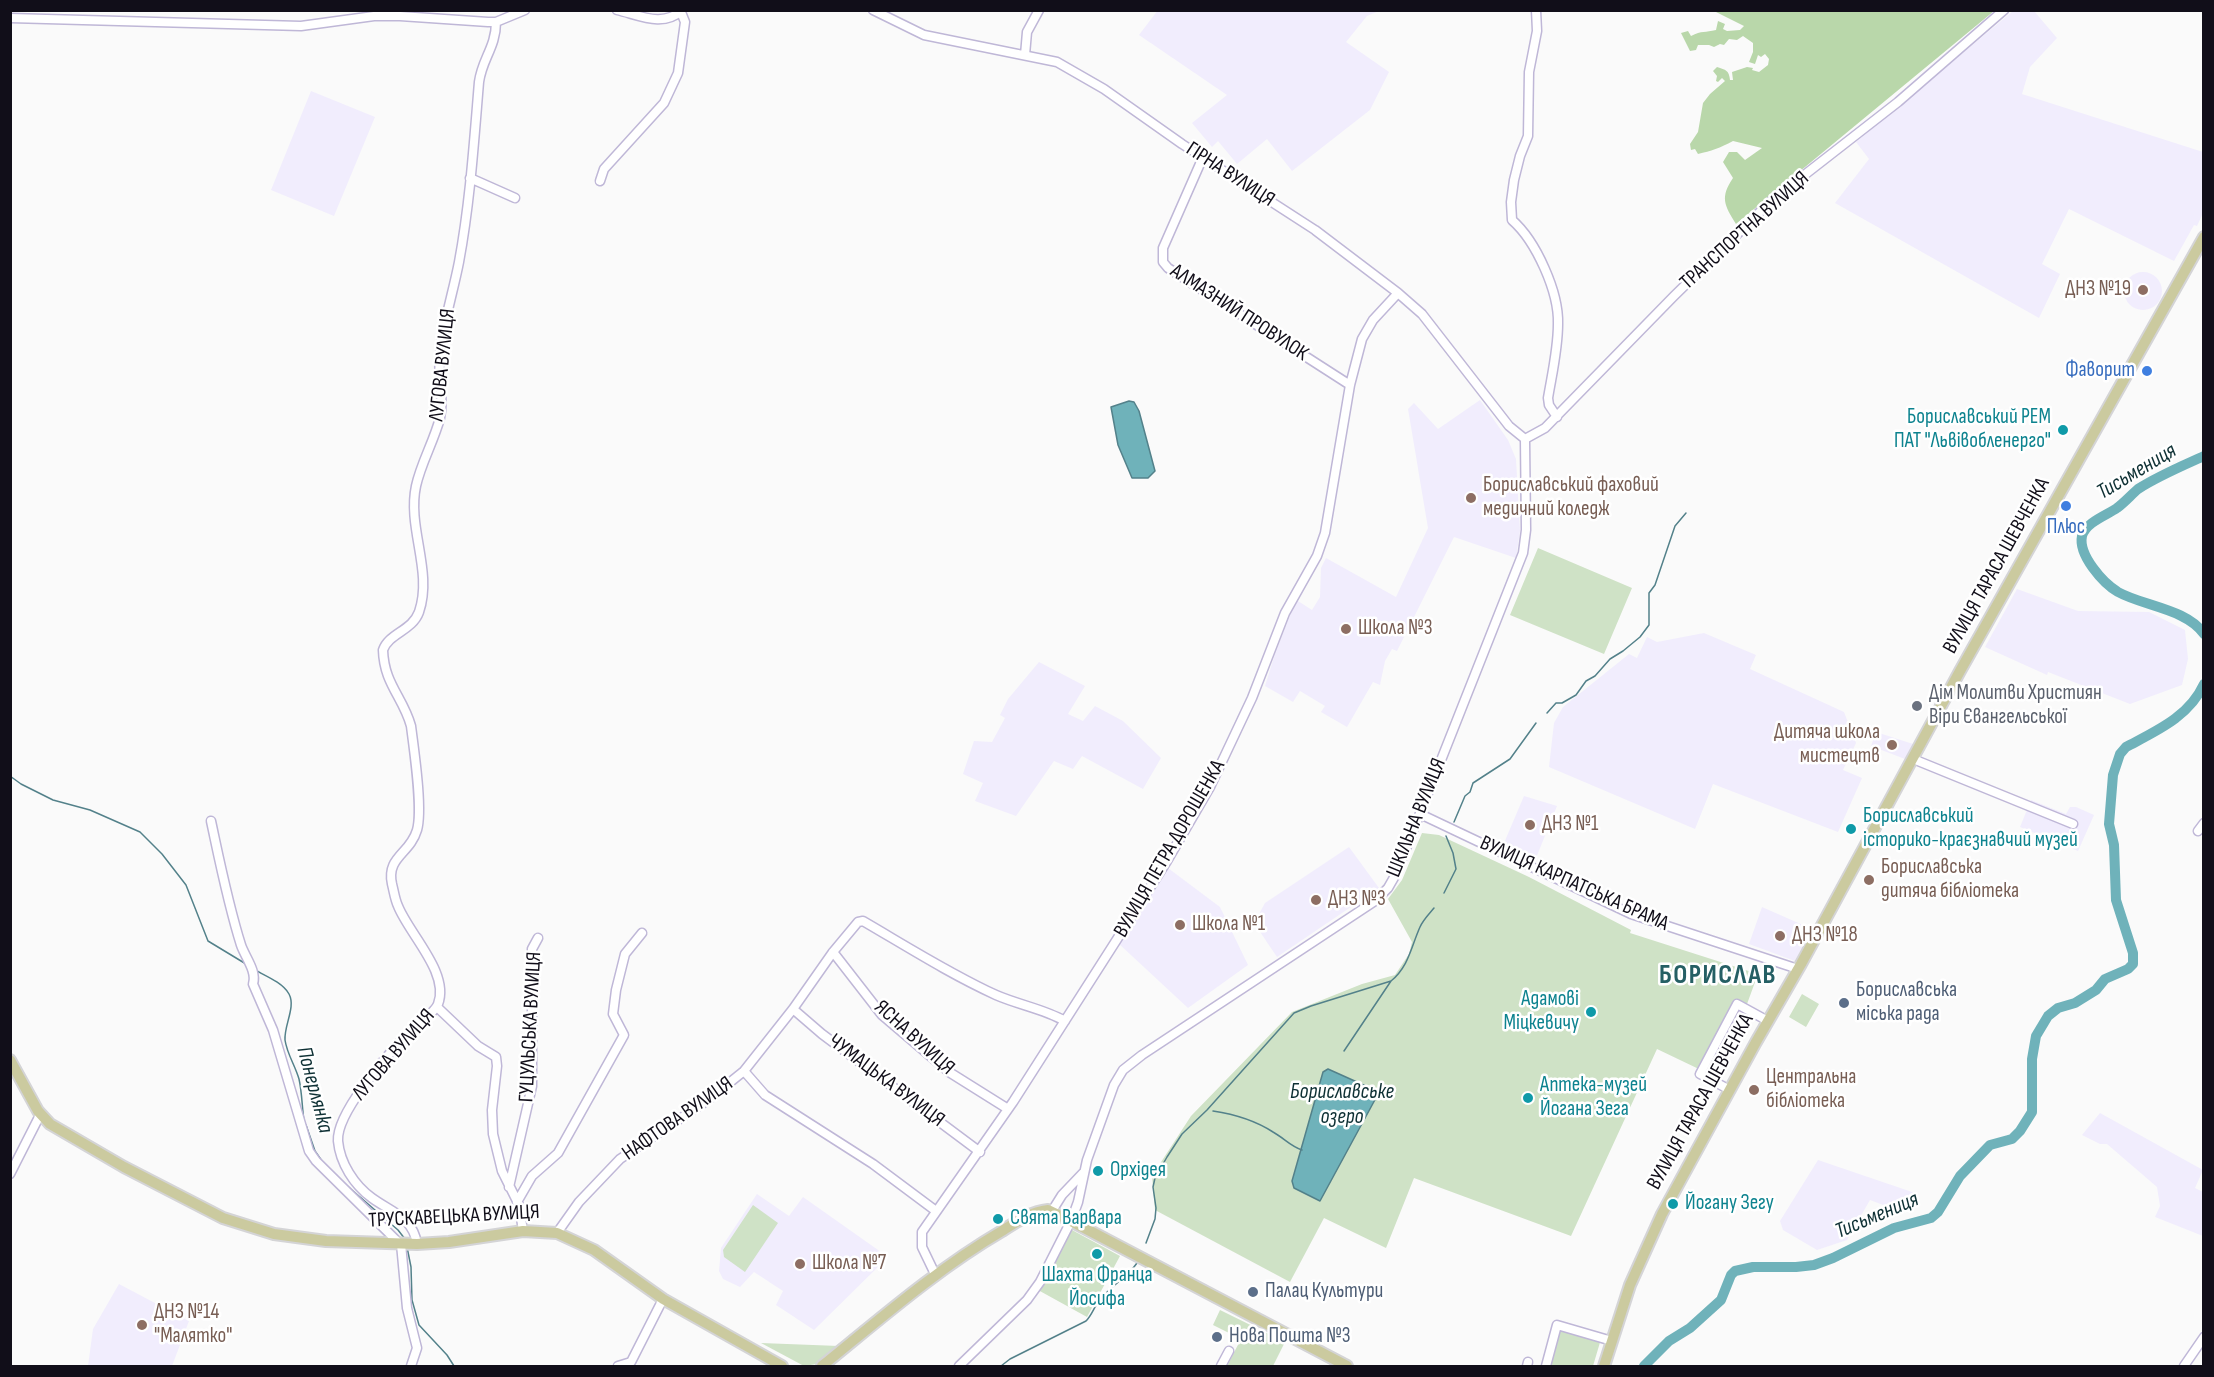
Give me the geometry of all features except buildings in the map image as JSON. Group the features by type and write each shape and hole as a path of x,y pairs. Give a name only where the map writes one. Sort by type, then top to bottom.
{"main road":[{"name":"ВУЛИЦЯ ТАРАСА ШЕВЧЕНКА","path":"1604,1366 1630,1285 1644,1250 1960,671 2204,237"},
{"name":"ТРУСКАВЕЦЬКА ВУЛИЦЯ","path":"10,1059 40,1115 59,1130 201,1208 237,1223 274,1234 305,1239 406,1244 449,1242 523,1231 557,1233 594,1250 663,1299 782,1366"},
{"path":"822,1366 935,1274 967,1251 1025,1217 1041,1211 1052,1211 1347,1366"}],"street":[{"path":"144,20 149,10"},
{"path":"10,18 301,26 374,16 496,22 525,10"},
{"path":"600,181 604,169 664,103 678,73 685,22 681,11 667,19 653,20 616,10"},
{"name":"ГІРНА ВУЛИЦЯ","path":"873,10 924,35 1057,62 1104,89 1315,230 1398,293 1422,314 1509,426 1525,439"},
{"path":"1025,55 1027,32 1039,10"},
{"path":"1536,10 1537,30 1529,72 1528,136 1520,156 1511,202 1512,220 1522,229 1537,254 1551,287 1558,322 1548,398 1549,405 1557,417"},
{"name":"ТРАНСПОРТНА ВУЛИЦЯ","path":"1525,439 1540,432 1557,417 1674,296 1772,201 1898,102 2004,10"},
{"name":"ЛУГОВА ВУЛИЦЯ","path":"406,1244 416,1232 395,1210 374,1200 352,1178 341,1154 338,1131 353,1100 404,1038 437,1007 439,995 437,975 398,906 391,881 390,871 393,862 414,838 419,817 411,726 386,675 383,650 391,638 414,622 420,607 422,562 414,507 416,486 440,419 443,399 439,357 448,304 459,262 480,75 496,37 496,22"},
{"name":"АЛМАЗНИЙ ПРОВУЛОК","path":"1203,157 1162,248 1163,262 1168,268 1350,386"},
{"path":"470,178 515,198"},
{"name":"ВУЛИЦЯ ПЕТРА ДОРОШЕНКА","path":"935,1274 925,1254 921,1239 922,1232 980,1152 1065,1021 1167,861 1210,787 1252,698 1285,613 1317,556 1324,533 1357,352 1366,328 1398,293"},
{"name":"ШКІЛЬНА ВУЛИЦЯ","path":"959,1366 1027,1300 1040,1282 1071,1221 1078,1202 1083,1172 1105,1106 1123,1070 1375,901 1388,888 1396,874 1523,553 1526,530 1525,439"},
{"path":"1918,761 2073,824"},
{"name":"ВУЛИЦЯ КАРПАТСЬКА БРАМА","path":"1420,814 1631,914 1798,969"},
{"path":"211,821 229,903 242,948 255,978 253,984 273,1030 309,1151 406,1244 406,1301 417,1348 411,1366"},
{"path":"2198,831 2204,823"},
{"name":"НАФТОВА ВУЛИЦЯ","path":"557,1233 579,1202 620,1159 708,1100 744,1071 858,922 862,921 996,995 1055,1015 1065,1021"},
{"path":"518,1202 532,1176 558,1153 624,1035 613,1014 616,990 625,954 642,933"},
{"name":"ГУЦУЛЬСЬКА ВУЛИЦЯ","path":"509,1188 532,1086 532,949 538,938"},
{"name":"ЯСНА ВУЛИЦЯ","path":"833,952 882,1015 949,1072 1008,1109"},
{"path":"1730,1090 1700,1074 1737,1004 1768,1021"},
{"name":"ГУЦУЛЬСЬКА ВУЛИЦЯ","path":"437,1007 478,1046 496,1058 492,1110 493,1134 509,1188 518,1202 523,1231"},
{"name":"ЧУМАЦЬКА ВУЛИЦЯ","path":"793,1009 822,1034 980,1152"},
{"path":"744,1071 765,1095 873,1164 936,1211"},
{"path":"10,1174 40,1115"},
{"name":"ШКІЛЬНА ВУЛИЦЯ","path":"1052,1211 1062,1195 1083,1172"},
{"path":"618,1366 631,1362 663,1299"},
{"path":"1546,1366 1557,1325 1612,1341"},
{"path":"2184,1366 2204,1336"},
{"path":"1221,1366 1229,1351"}],"shaded area":[{"path":"1158,10 1379,11 1367,16 1346,42 1389,72 1370,110 1292,171 1267,139 1237,164 1218,141 1212,147 1192,123 1227,95 1139,35"},
{"path":"2013,11 2034,11 2057,38 2030,67 2022,94 2203,152 2203,213 2174,261 2069,209 2042,264 2060,274 2039,318 1835,203 1869,159 1856,142"},
{"path":"311,91 375,117 334,216 271,190"},
{"name":"ДНЗ №19","path":"2143,272 2157,277 2162,291 2157,305 2143,310 2129,305 2124,291 2129,277"},
{"path":"1480,400 1508,440 1516,459 1520,531 1516,558 1454,537 1397,651 1392,649 1385,661 1380,685 1373,682 1347,727 1321,712 1325,706 1300,691 1293,702 1265,686 1294,605 1298,601 1312,610 1320,597 1321,568 1326,558 1396,597 1428,528 1408,409 1414,403 1438,429"},
{"path":"2017,589 2078,611 2149,612 2185,630 2188,659 2182,685 2130,704 2048,672 2047,675 1985,647"},
{"path":"1704,633 1756,655 1750,669 1844,712 1856,743 1843,770 1862,778 1838,832 1713,784 1695,829 1549,767 1554,723 1563,707 1629,654 1637,658 1647,637 1657,642"},
{"path":"1039,662 1085,686 1068,714 1083,721 1095,706 1123,721 1161,758 1143,789 1082,756 1073,769 1054,761 1016,816 975,801 983,783 963,774 974,741 992,742 1005,718 1000,715 1008,699"},
{"name":"Дитяча школа мистецтв","path":"1876,732 1913,744 1905,759 1871,746"},
{"name":"ДНЗ №1","path":"1524,796 1557,806 1536,858 1504,843"},
{"path":"2031,800 2066,814 2070,807 2076,807 2094,815 2078,851 2020,827"},
{"name":"ДНЗ №3","path":"1349,847 1379,888 1277,957 1254,923 1265,903"},
{"name":"Школа №1","path":"1168,868 1220,907 1248,965 1188,1008 1118,943"},
{"name":"ДНЗ №18","path":"1762,907 1812,929 1795,961 1749,944"},
{"path":"2100,1113 2203,1170 2195,1188 2203,1192 2203,1236 2155,1217 2160,1206 2157,1187 2107,1144 2100,1144 2082,1135"},
{"path":"1818,1160 1915,1193 1899,1211 1870,1200 1847,1240 1817,1250 1783,1230 1780,1221"},
{"name":"Школа №7","path":"757,1194 789,1216 803,1197 888,1257 814,1330 776,1305 783,1291 754,1272 740,1287 723,1279 719,1271 721,1248"},
{"name":"ДНЗ №14 \"Малятко\"","path":"119,1284 189,1321 172,1366 88,1366 93,1329"}],"green space":[{"path":"1714,11 1994,11 1736,224 1725,201 1726,191 1733,178 1723,162 1729,152 1737,152 1745,160 1762,148 1733,141 1698,154 1695,149 1691,150 1690,144 1698,132 1703,103 1725,81 1722,78 1716,81 1717,76 1713,71 1717,67 1725,70 1730,80 1733,80 1732,72 1747,67 1759,72 1768,65 1769,59 1765,54 1761,57 1758,55 1755,64 1749,62 1753,52 1753,43 1743,36 1737,40 1729,39 1724,45 1714,47 1698,45 1696,50 1690,51 1681,33 1688,31 1691,36 1716,30 1718,21 1725,24 1723,29 1727,31 1740,30 1744,26"},
{"path":"1538,548 1632,588 1604,654 1510,615"},
{"path":"1422,833 1439,835 1529,877 1631,930 1630,933 1758,974 1747,1004 1740,1002 1703,1071 1657,1049 1571,1236 1414,1178 1386,1248 1324,1218 1290,1282 1155,1210 1152,1176 1191,1116 1292,1012 1362,984 1395,975 1409,954 1412,942 1388,899 1402,880"},
{"path":"1802,994 1819,1004 1806,1027 1789,1017"},
{"path":"753,1205 778,1223 745,1272 724,1257 723,1250"},
{"path":"1072,1230 1120,1256 1087,1317 1038,1290"},
{"path":"1220,1310 1285,1342 1273,1366 1227,1366 1241,1339 1213,1325"},
{"path":"1559,1328 1601,1339 1593,1366 1548,1366"},
{"path":"761,1343 839,1346 817,1364 804,1366"}],"water":[{"path":"1129,401 1134,402 1139,411 1155,471 1148,478 1132,478 1118,445 1111,407"},
{"name":"Бориславське озеро","path":"1328,1069 1377,1091 1377,1096 1320,1201 1294,1188 1292,1181 1323,1072"}],"waterway":[{"name":"Тисьмениця","path":"2204,456 2138,489 2117,508 2097,519 2084,531 2082,536 2084,552 2088,560 2112,588 2128,597 2176,613 2187,619 2204,634"},
{"path":"1547,713 1556,703 1562,703 1576,695 1586,681 1595,676 1610,659 1640,637 1649,625 1649,593 1655,585 1675,526 1686,513"},
{"name":"Тисьмениця","path":"1644,1366 1669,1341 1690,1328 1721,1300 1731,1275 1735,1271 1753,1267 1814,1265 1894,1228 1931,1218 1938,1212 1960,1176 1990,1145 2012,1139 2020,1131 2032,1112 2032,1059 2036,1036 2048,1016 2058,1008 2075,1003 2096,990 2105,979 2128,969 2133,964 2133,953 2116,900 2114,845 2109,824 2113,775 2120,754 2126,747 2160,729 2181,714 2198,696 2204,684"},
{"path":"1454,822 1473,783 1510,759 1536,723"},
{"name":"Понерлянка","path":"10,776 53,800 90,810 140,832 162,854 186,885 208,941 246,964"},
{"path":"1444,893 1456,869 1446,836"},
{"path":"1344,1051 1391,981 1402,969 1421,924 1434,908"},
{"name":"Понерлянка","path":"255,970 283,986 291,999 285,1040 299,1079 304,1121"},
{"path":"1146,1243 1155,1219 1153,1187 1155,1178 1167,1157 1182,1134 1207,1110 1294,1013 1391,981"},
{"path":"1213,1111 1259,1124 1302,1150"},
{"name":"Понерлянка","path":"306,1125 315,1151 324,1164"},
{"name":"Понерлянка","path":"345,1184 398,1230 405,1239"},
{"name":"Понерлянка","path":"407,1247 411,1267 412,1300 419,1325 447,1355 454,1366"},
{"path":"1001,1366 1010,1359 1086,1321 1103,1296 1137,1263"}],"place":[{"name":"ДНЗ №19","path":"2143,290"},
{"name":"Фаворит","path":"2147,371"},
{"name":"Бориславський РЕМ ПАТ \"Львівобленерго\"","path":"2063,430"},
{"name":"Бориславський фаховий медичний коледж","path":"1471,498"},
{"name":"Плюс","path":"2066,506"},
{"name":"Школа №3","path":"1346,629"},
{"name":"Дім Молитви Християн Віри Євангельської","path":"1917,706"},
{"name":"Дитяча школа мистецтв","path":"1892,745"},
{"name":"ДНЗ №1","path":"1530,825"},
{"name":"Бориславський історико-краєзнавчий музей","path":"1851,829"},
{"name":"Бориславська дитяча бібліотека","path":"1869,880"},
{"name":"ДНЗ №3","path":"1316,900"},
{"name":"Школа №1","path":"1180,925"},
{"name":"ДНЗ №18","path":"1780,936"},
{"name":"Бориславська міська рада","path":"1844,1003"},
{"name":"Адамові Міцкевичу","path":"1591,1012"},
{"name":"Центральна бібліотека","path":"1754,1090"},
{"name":"Аптека-музей Йогана Зега","path":"1528,1098"},
{"name":"Орхідея","path":"1098,1171"},
{"name":"Йогану Зегу","path":"1673,1204"},
{"name":"Свята Варвара","path":"998,1219"},
{"name":"Шахта Франца Йосифа","path":"1097,1254"},
{"name":"Школа №7","path":"800,1264"},
{"name":"Палац Культури","path":"1253,1292"},
{"name":"ДНЗ №14 \"Малятко\"","path":"142,1325"},
{"name":"Нова Пошта №3","path":"1217,1337"}],"district":[{"name":"БОРИСЛАВ","path":"1718,976"}]}
